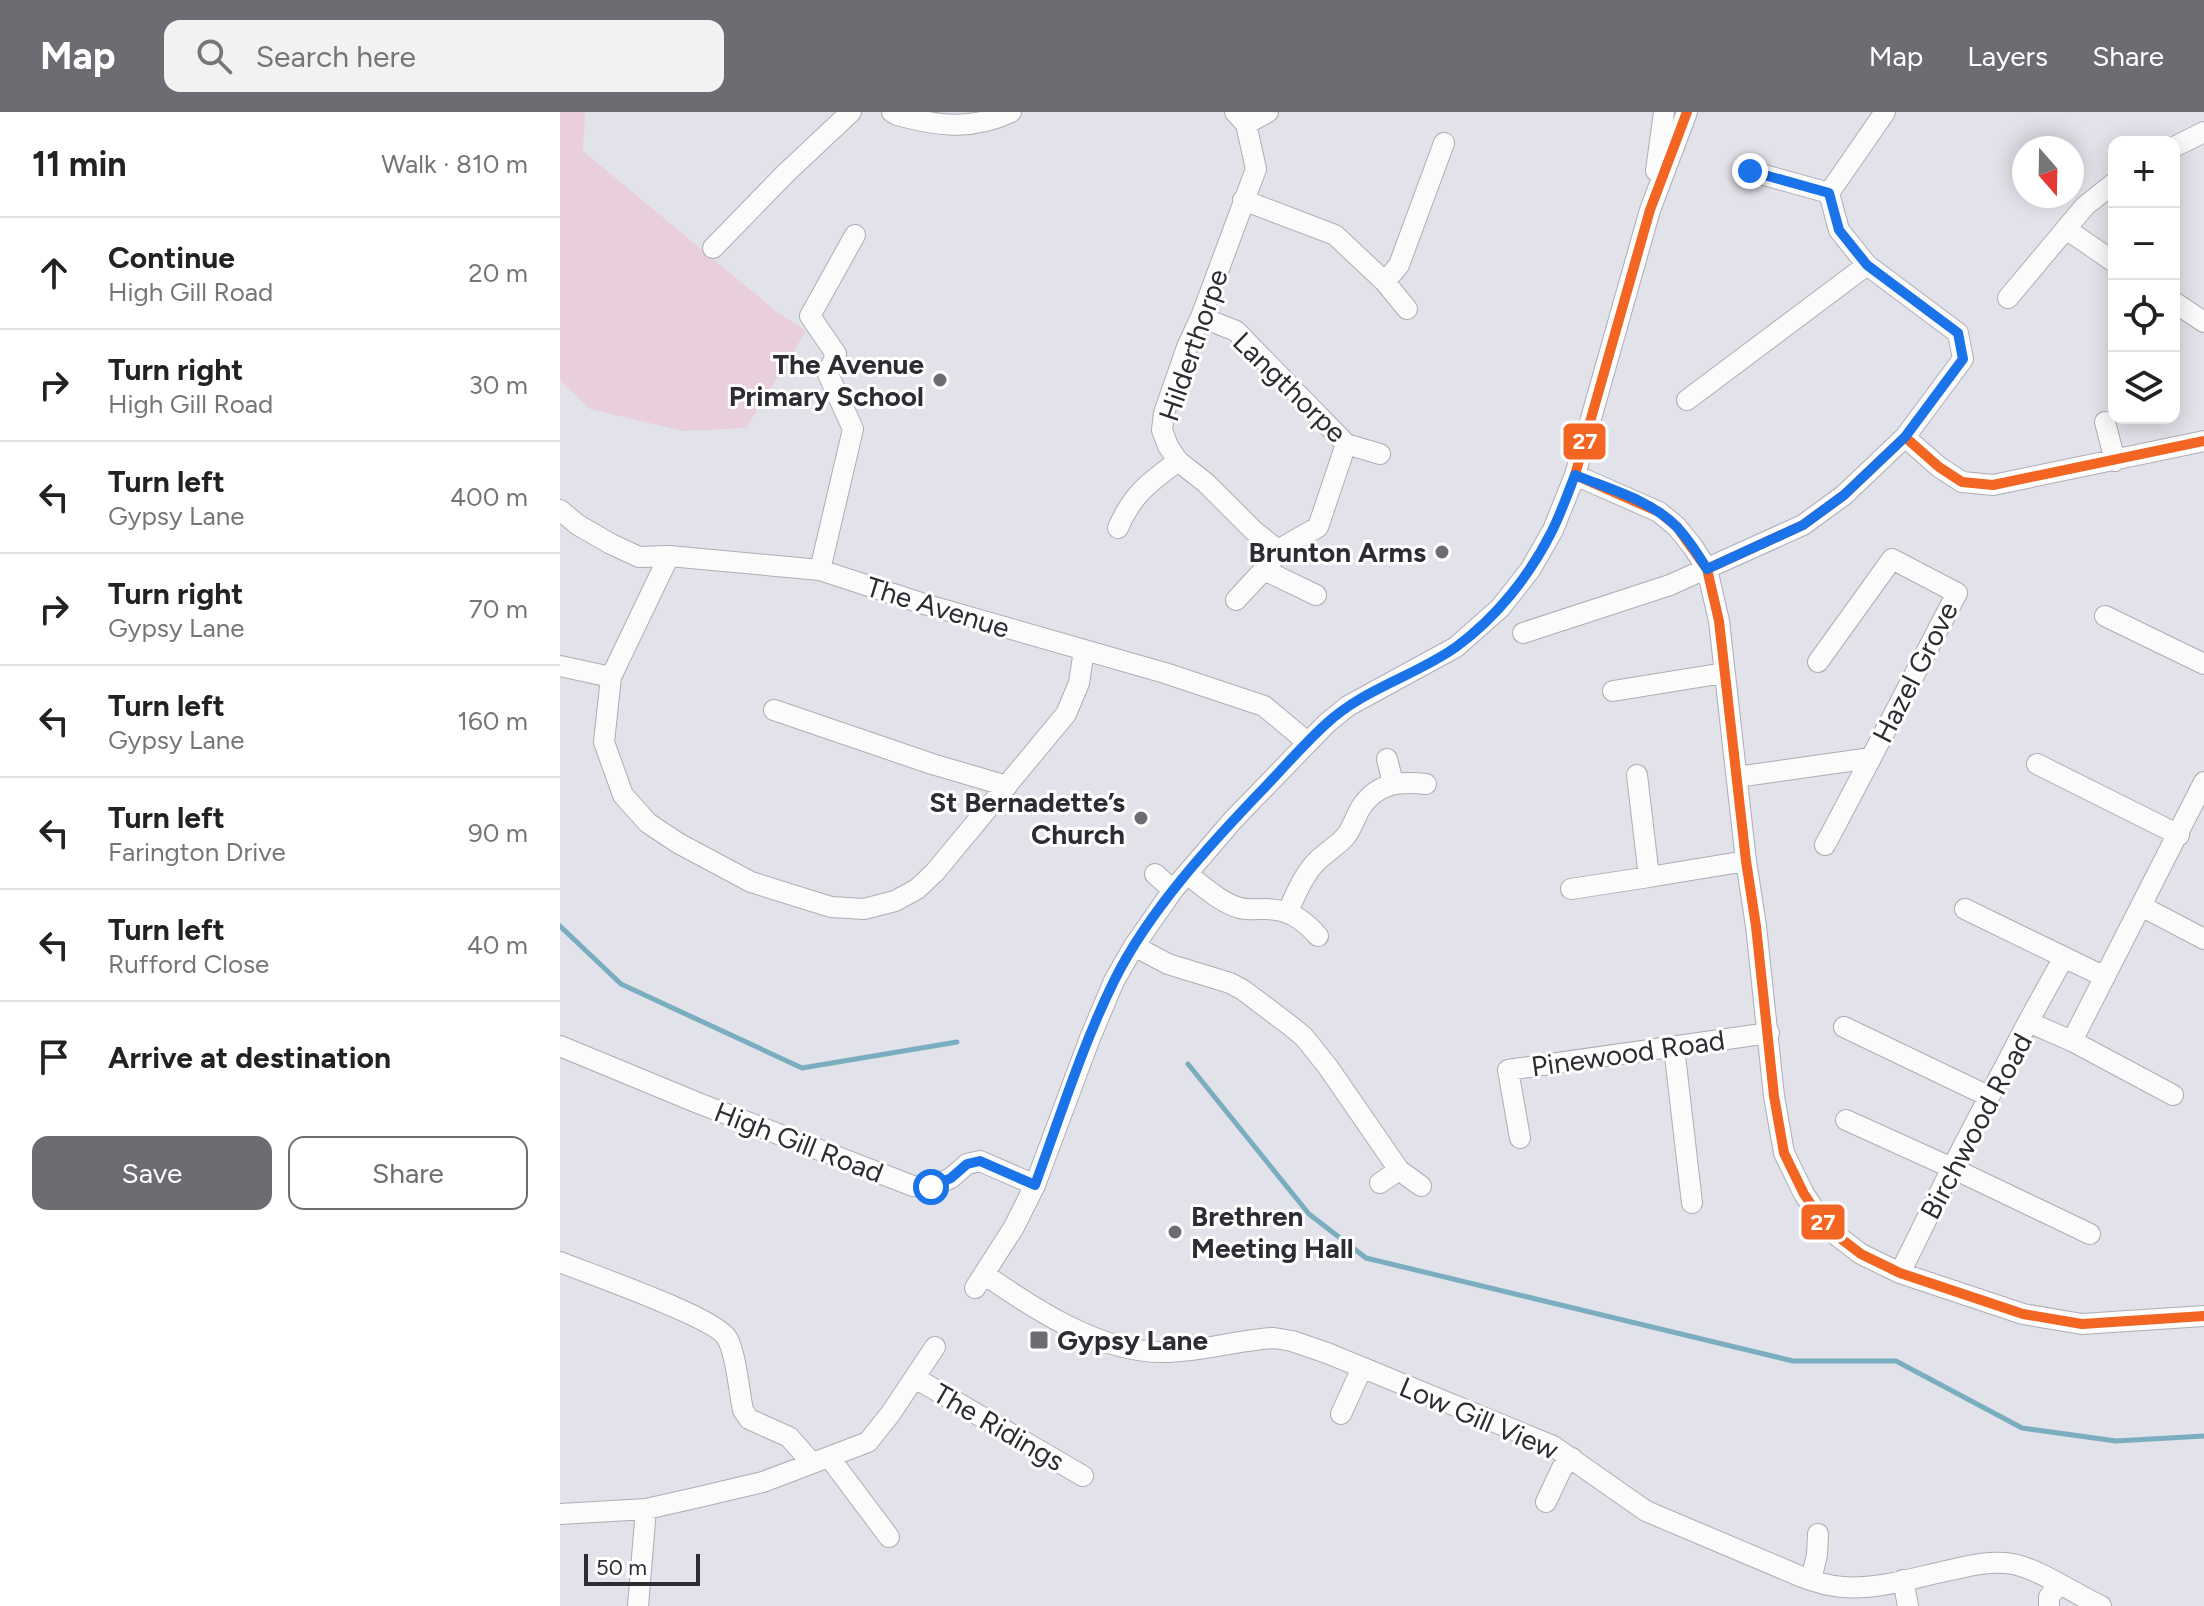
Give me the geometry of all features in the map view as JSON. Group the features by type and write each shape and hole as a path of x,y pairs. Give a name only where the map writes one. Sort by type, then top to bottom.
{"street":[{"path":"713,248 851,112"},
{"path":"892,112 934,125 978,125 1008,113"},
{"path":"1241,118 1268,112"},
{"path":"1650,210 1664,112"},
{"path":"1035,1185 1114,981 1173,890 1233,820 1327,723 1348,706 1456,647 1500,608 1530,570 1553,530 1575,475 1650,210 1687,112"},
{"path":"1523,633 1670,585 1803,525 1844,495 1905,437 1963,359 1958,333 1867,265 1839,230 1829,193 1885,112"},
{"name":"Hilderthorpe","path":"1241,118 1256,169 1187,347 1164,413 1162,430 1178,461 1278,550"},
{"path":"2180,144 2204,132"},
{"path":"1385,282 1399,265 1444,143"},
{"path":"1750,171 1829,193"},
{"path":"2008,298 2085,206 2108,188"},
{"path":"1243,200 1335,235 1385,282 1407,309"},
{"path":"2066,229 2108,258"},
{"path":"820,570 853,429 828,374 836,354 810,316 855,235"},
{"path":"1687,400 1867,265"},
{"path":"2180,306 2204,322"},
{"name":"Langthorpe","path":"1201,317 1236,331 1346,444 1380,454"},
{"path":"2105,422 2115,461"},
{"path":"1905,437 1939,467 1962,482 1993,485 2204,441"},
{"path":"1236,600 1278,550 1318,527 1346,444"},
{"path":"1118,528 1127,506 1147,485 1178,461"},
{"path":"1575,475 1659,512 1685,537 1707,569 1719,621 1774,1096 1784,1153 1804,1194 1827,1228 1861,1254 1900,1273 2023,1314 2082,1324 2204,1316"},
{"name":"The Avenue","path":"560,510 578,525 639,557 669,556 820,570 924,604 1165,673 1264,706 1307,742"},
{"path":"669,556 611,677 604,742 623,795 648,823 678,843 751,882 831,907 864,909 895,901 917,889 935,872 1066,714 1079,683 1084,650"},
{"name":"Hazel Grove","path":"1818,662 1892,559 1957,593 1825,845"},
{"path":"1264,570 1316,595"},
{"path":"2105,616 2204,664"},
{"path":"560,666 611,677"},
{"path":"1613,691 1724,673"},
{"path":"774,710 1007,786"},
{"name":"Hazel Grove","path":"1737,777 1871,758"},
{"path":"1387,759 1393,783"},
{"path":"2037,764 2179,835"},
{"path":"1637,775 1649,877"},
{"name":"Birchwood Road","path":"1900,1273 2028,1022 2072,1041 2204,782"},
{"path":"1288,911 1300,884 1315,863 1347,836 1363,805 1380,789 1393,783 1426,784"},
{"path":"1571,889 1746,861"},
{"path":"1155,874 1173,890"},
{"path":"1187,874 1228,903 1242,909 1288,911 1309,925 1318,936"},
{"path":"2141,906 2204,939"},
{"path":"1965,909 2105,977"},
{"path":"1134,946 1168,964 1230,983 1304,1037 1399,1170 1421,1186"},
{"path":"2028,1022 2064,957"},
{"path":"1844,1027 1988,1096"},
{"name":"Pinewood Road","path":"1520,1138 1508,1070 1769,1033"},
{"path":"2072,1041 2173,1095"},
{"name":"High Gill Road","path":"560,1046 913,1186 931,1187 951,1178 967,1164 980,1161 1035,1185"},
{"path":"1674,1047 1692,1203"},
{"path":"1846,1120 2090,1234"},
{"path":"1380,1183 1399,1170"},
{"name":"Low Gill View","path":"1035,1185 1014,1227 980,1281 1102,1341 1129,1349 1166,1352 1274,1338 1327,1353 1553,1446 1646,1511 1811,1580 1847,1588 1866,1587 1975,1565 2014,1564 2101,1606"},
{"path":"560,1262 718,1327 727,1338 732,1352 743,1410 749,1419 789,1437 820,1460 889,1537"},
{"path":"560,1514 646,1509 763,1482 868,1442 935,1347"},
{"path":"1341,1414 1362,1368"},
{"name":"The Ridings","path":"915,1378 1083,1476"},
{"path":"1546,1502 1562,1468 1572,1458"},
{"path":"638,1606 646,1509"},
{"path":"1811,1580 1818,1534"},
{"path":"1903,1580 1908,1606"},
{"path":"2049,1606 2049,1597 2058,1585"}],"shaded area":[{"path":"560,112 585,112 583,151 777,312 806,331 746,428 683,431 590,409 560,380"}],"waterway":[{"path":"560,926 621,984 802,1068 957,1042"},
{"path":"1188,1064 1309,1214 1366,1258 1793,1361 1896,1361 2022,1428 2116,1441 2204,1436"}],"transit line":[{"name":"27","path":"1687,112 1650,210 1575,475 1659,512 1677,527 1707,569 1719,621 1774,1096 1784,1153 1804,1194 1827,1228 1861,1254 1900,1273 2023,1314 2082,1324 2204,1316"},
{"name":"27","path":"1707,569 1803,525 1844,495 1905,437 1939,467 1962,482 1993,485 2204,441"}],"place":[{"name":"The Avenue Primary School","path":"940,380"},
{"name":"Brunton Arms","path":"1442,552"},
{"name":"St Bernadette’s Church","path":"1141,818"},
{"name":"Brethren Meeting Hall","path":"1175,1232"},
{"name":"Gypsy Lane","path":"1039,1340"}],"route":[{"path":"931,1187 951,1178 967,1164 980,1161 1035,1185 1114,981 1173,890 1233,820 1327,723 1348,706 1456,647 1500,608 1530,570 1553,530 1575,475 1659,512 1677,527 1707,569 1803,525 1844,495 1905,437 1963,359 1958,333 1867,265 1839,230 1829,193 1750,171"}]}
